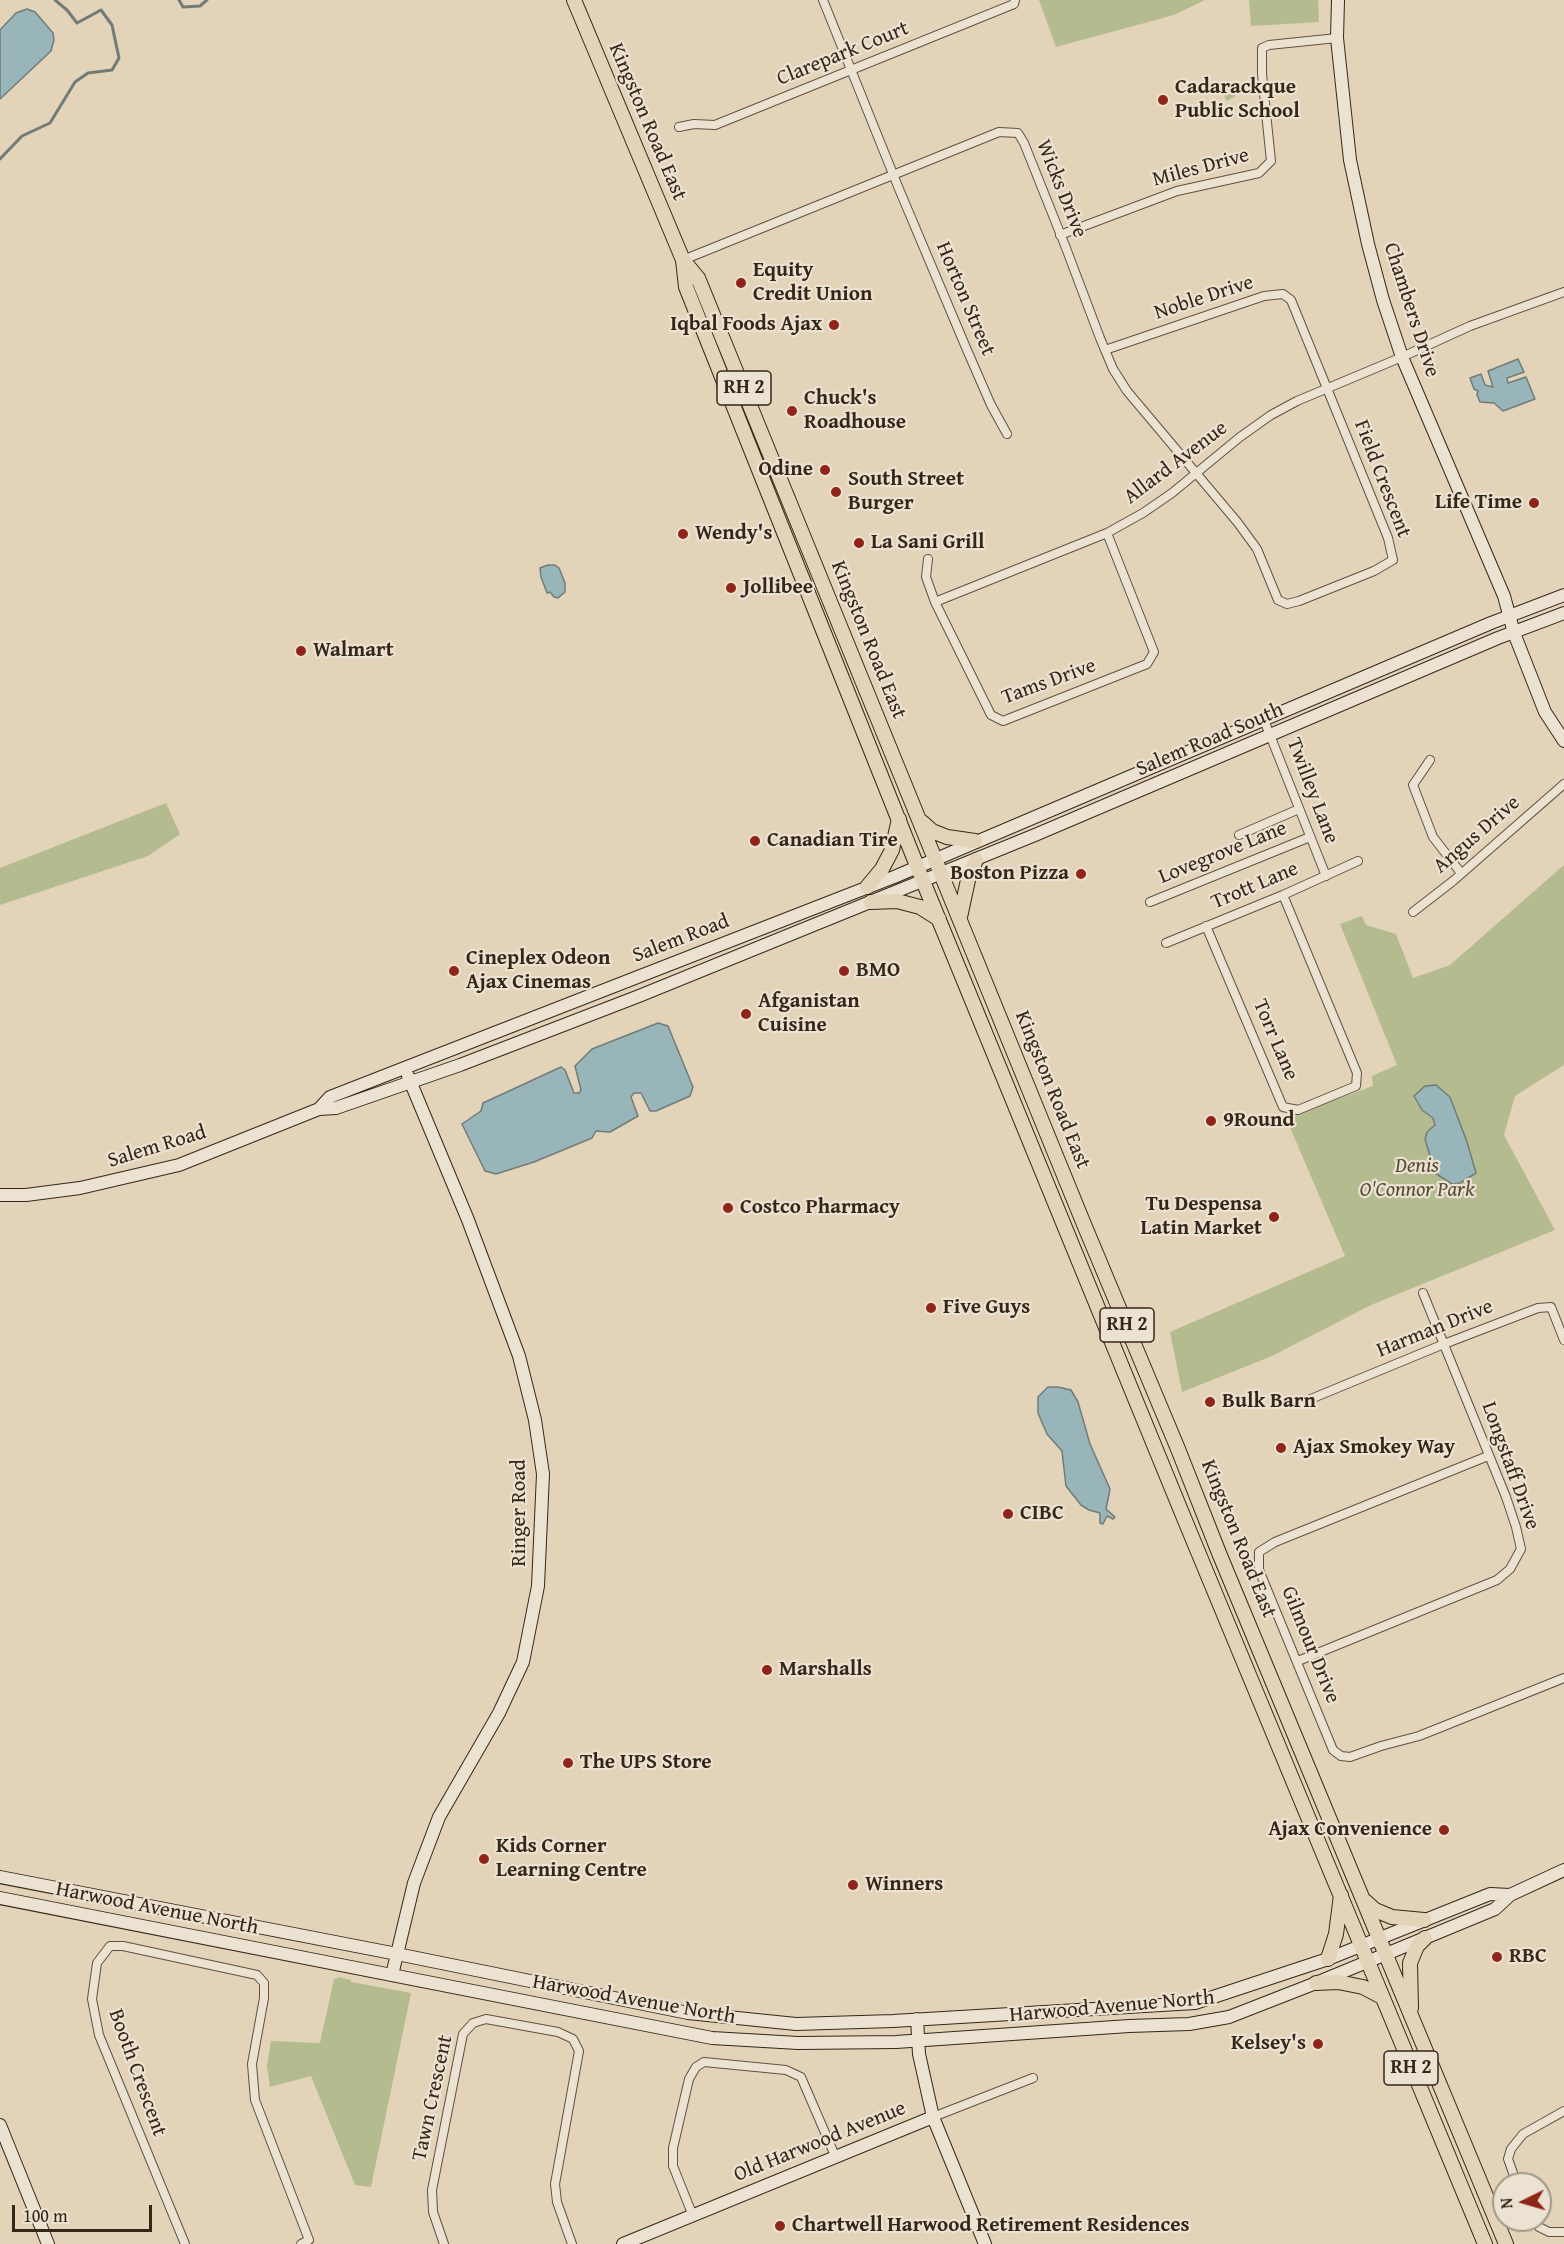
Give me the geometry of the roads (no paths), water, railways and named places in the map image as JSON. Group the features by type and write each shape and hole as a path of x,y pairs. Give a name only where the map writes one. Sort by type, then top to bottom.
{"main road":[{"name":"Kingston Road East","path":"574,0 682,260 690,298 923,881 1362,1946"},
{"name":"Chambers Drive","path":"1338,0 1337,38 1350,160 1383,300 1402,357 1504,596 1514,633 1545,712 1564,741"},
{"name":"Kingston Road East","path":"682,260 698,278 857,671 1379,1938"},
{"name":"Salem Road South","path":"894,877 1509,616 1564,595"},
{"name":"Salem Road South","path":"871,902 1564,613"},
{"path":"867,887 882,869 892,850 899,819"},
{"path":"920,820 939,834 975,841"},
{"path":"960,917 968,880 976,860"},
{"name":"Salem Road","path":"319,1109 330,1097 894,877"},
{"path":"871,902 897,901 920,907 939,918"},
{"name":"Salem Road","path":"0,1195 26,1195 80,1188 179,1165 319,1109 336,1108 410,1083 639,996 871,902"},
{"name":"Ringer Road","path":"392,1975 414,1883 439,1817 498,1713 523,1662 538,1586 543,1485 535,1420 519,1356 468,1220 405,1068"},
{"path":"1362,1946 1490,1894 1510,1895 1564,1870"},
{"name":"Harwood Avenue North","path":"0,1877 688,2013 796,2024 1195,2003 1362,1946"},
{"path":"1328,1959 1336,1934 1341,1895"},
{"name":"Harwood Avenue North","path":"0,1898 712,2038 798,2043 918,2041 1189,2024 1229,2017 1495,1909 1510,1895"},
{"path":"1364,1900 1375,1910 1392,1917 1424,1920"},
{"name":"RH 2","path":"1379,1938 1506,2244"},
{"path":"1412,2016 1410,1963 1416,1946 1425,1938"},
{"name":"RH 2","path":"1362,1946 1485,2244"},
{"path":"1316,1983 1338,1982 1363,1987 1382,1997"},
{"path":"916,2019 924,2081 933,2117 985,2244"},
{"name":"Old Harwood Avenue","path":"623,2244 933,2117"},
{"path":"0,2125 48,2244"}],"street":[{"name":"Horton Street","path":"822,0 893,175 991,405 1007,434"},
{"name":"Clarepark Court","path":"679,127 694,124 715,125 1014,4 1015,0"},
{"name":"Miles Drive","path":"1060,235 1177,190 1259,173 1271,161 1262,74 1262,48 1269,45 1337,38"},
{"name":"Wicks Drive","path":"682,260 999,132 1018,133 1113,369 1127,391 1196,473"},
{"name":"Allard Avenue","path":"935,602 1107,533 1143,513 1271,415 1326,388 1470,326 1564,292"},
{"name":"Noble Drive","path":"1105,350 1264,296 1283,294 1291,300 1326,388"},
{"name":"Field Crescent","path":"1196,473 1257,549 1278,600 1287,604 1374,571 1393,560 1388,538 1326,388"},
{"name":"Tams Drive","path":"928,559 927,577 935,602 991,715 1003,721 1147,664 1154,652 1107,533"},
{"name":"Twilley Lane","path":"1264,720 1326,876"},
{"path":"1430,760 1413,785 1433,837 1461,873"},
{"name":"Angus Drive","path":"1413,912 1564,784"},
{"path":"1239,835 1299,809"},
{"name":"Lovegrove Lane","path":"1150,902 1310,837"},
{"name":"Trott Lane","path":"1166,943 1283,895 1358,861"},
{"name":"Torr Lane","path":"1206,926 1283,1107 1298,1110 1356,1086 1357,1073 1283,895"},
{"name":"Longstaff Drive","path":"1298,1661 1497,1580 1510,1569 1521,1549 1516,1527 1423,1293"},
{"name":"Harman Drive","path":"1301,1402 1538,1308 1551,1307 1564,1340"},
{"name":"Gilmour Drive","path":"1488,1456 1275,1542 1259,1552 1259,1570 1333,1750 1341,1756 1350,1757 1419,1736 1564,1678"},
{"name":"Booth Crescent","path":"185,2244 99,2035 92,1999 97,1964 110,1946 123,1946 257,1975 264,1983 264,1998 252,2064 255,2100 307,2243"},
{"name":"Tawn Crescent","path":"444,2244 433,2212 432,2190 463,2034 473,2023 486,2019 558,2032 573,2039 579,2051 555,2184 557,2202 572,2244"},
{"path":"693,2216 673,2166 673,2148 689,2079 696,2067 704,2062 786,2070 801,2077 836,2158"},
{"name":"Old Harwood Avenue","path":"933,2117 1033,2078"},
{"path":"1513,2172 1508,2159 1511,2149 1523,2133 1564,2111"}],"water":[{"path":"27,9 35,12 53,33 51,51 0,99 0,30 16,13"},
{"path":"1518,359 1524,372 1507,378 1508,383 1526,377 1535,399 1503,411 1494,403 1480,402 1478,391 1474,389 1470,378 1481,374 1485,385 1493,387 1488,371"},
{"path":"555,565 559,568 565,583 565,592 558,598 550,592 547,593 541,577 540,568"},
{"path":"658,1023 668,1026 693,1087 690,1096 656,1111 650,1111 641,1093 634,1093 631,1097 638,1116 610,1132 596,1131 592,1138 534,1162 496,1174 485,1171 462,1124 481,1111 483,1103 561,1067 565,1070 574,1093 579,1093 581,1090 575,1066 592,1049"},
{"path":"1436,1085 1450,1097 1476,1173 1460,1183 1452,1184 1435,1173 1425,1139 1427,1132 1435,1125 1433,1118 1422,1110 1414,1096 1425,1086"},
{"path":"1048,1387 1071,1390 1078,1402 1090,1444 1110,1489 1106,1509 1115,1517 1113,1519 1107,1516 1103,1524 1100,1523 1100,1513 1081,1505 1066,1486 1062,1451 1047,1434 1038,1413 1038,1397"}],"waterway":[{"path":"0,159 22,136 50,123 75,82 88,73 112,70 119,58 112,25 101,10 77,23 55,0"},
{"path":"179,0 183,7 200,6 207,0"}],"place":[{"name":"Cadarackque Public School","path":"1163,100"},
{"name":"Equity Credit Union","path":"741,283"},
{"name":"Iqbal Foods Ajax","path":"834,325"},
{"name":"Chuck's Roadhouse","path":"792,411"},
{"name":"Odine","path":"825,470"},
{"name":"South Street Burger","path":"836,492"},
{"name":"Life Time","path":"1534,503"},
{"name":"Wendy's","path":"683,534"},
{"name":"La Sani Grill","path":"859,543"},
{"name":"Jollibee","path":"731,588"},
{"name":"Walmart","path":"301,651"},
{"name":"Canadian Tire","path":"755,841"},
{"name":"Boston Pizza","path":"1081,874"},
{"name":"Cineplex Odeon Ajax Cinemas","path":"454,971"},
{"name":"BMO","path":"844,971"},
{"name":"Afganistan Cuisine","path":"746,1014"},
{"name":"9Round","path":"1211,1121"},
{"name":"Costco Pharmacy","path":"728,1208"},
{"name":"Tu Despensa Latin Market","path":"1274,1217"},
{"name":"Five Guys","path":"931,1308"},
{"name":"Bulk Barn","path":"1210,1402"},
{"name":"Ajax Smokey Way","path":"1281,1448"},
{"name":"CIBC","path":"1008,1514"},
{"name":"Marshalls","path":"767,1670"},
{"name":"The UPS Store","path":"568,1763"},
{"name":"Ajax Convenience","path":"1444,1830"},
{"name":"Kids Corner Learning Centre","path":"484,1859"},
{"name":"Winners","path":"853,1885"},
{"name":"RBC","path":"1497,1957"},
{"name":"Kelsey's","path":"1318,2044"},
{"name":"Chartwell Harwood Retirement Residences","path":"780,2226"}],"park label":[{"name":"Denis O'Connor Park","path":"1417,1179"}]}
